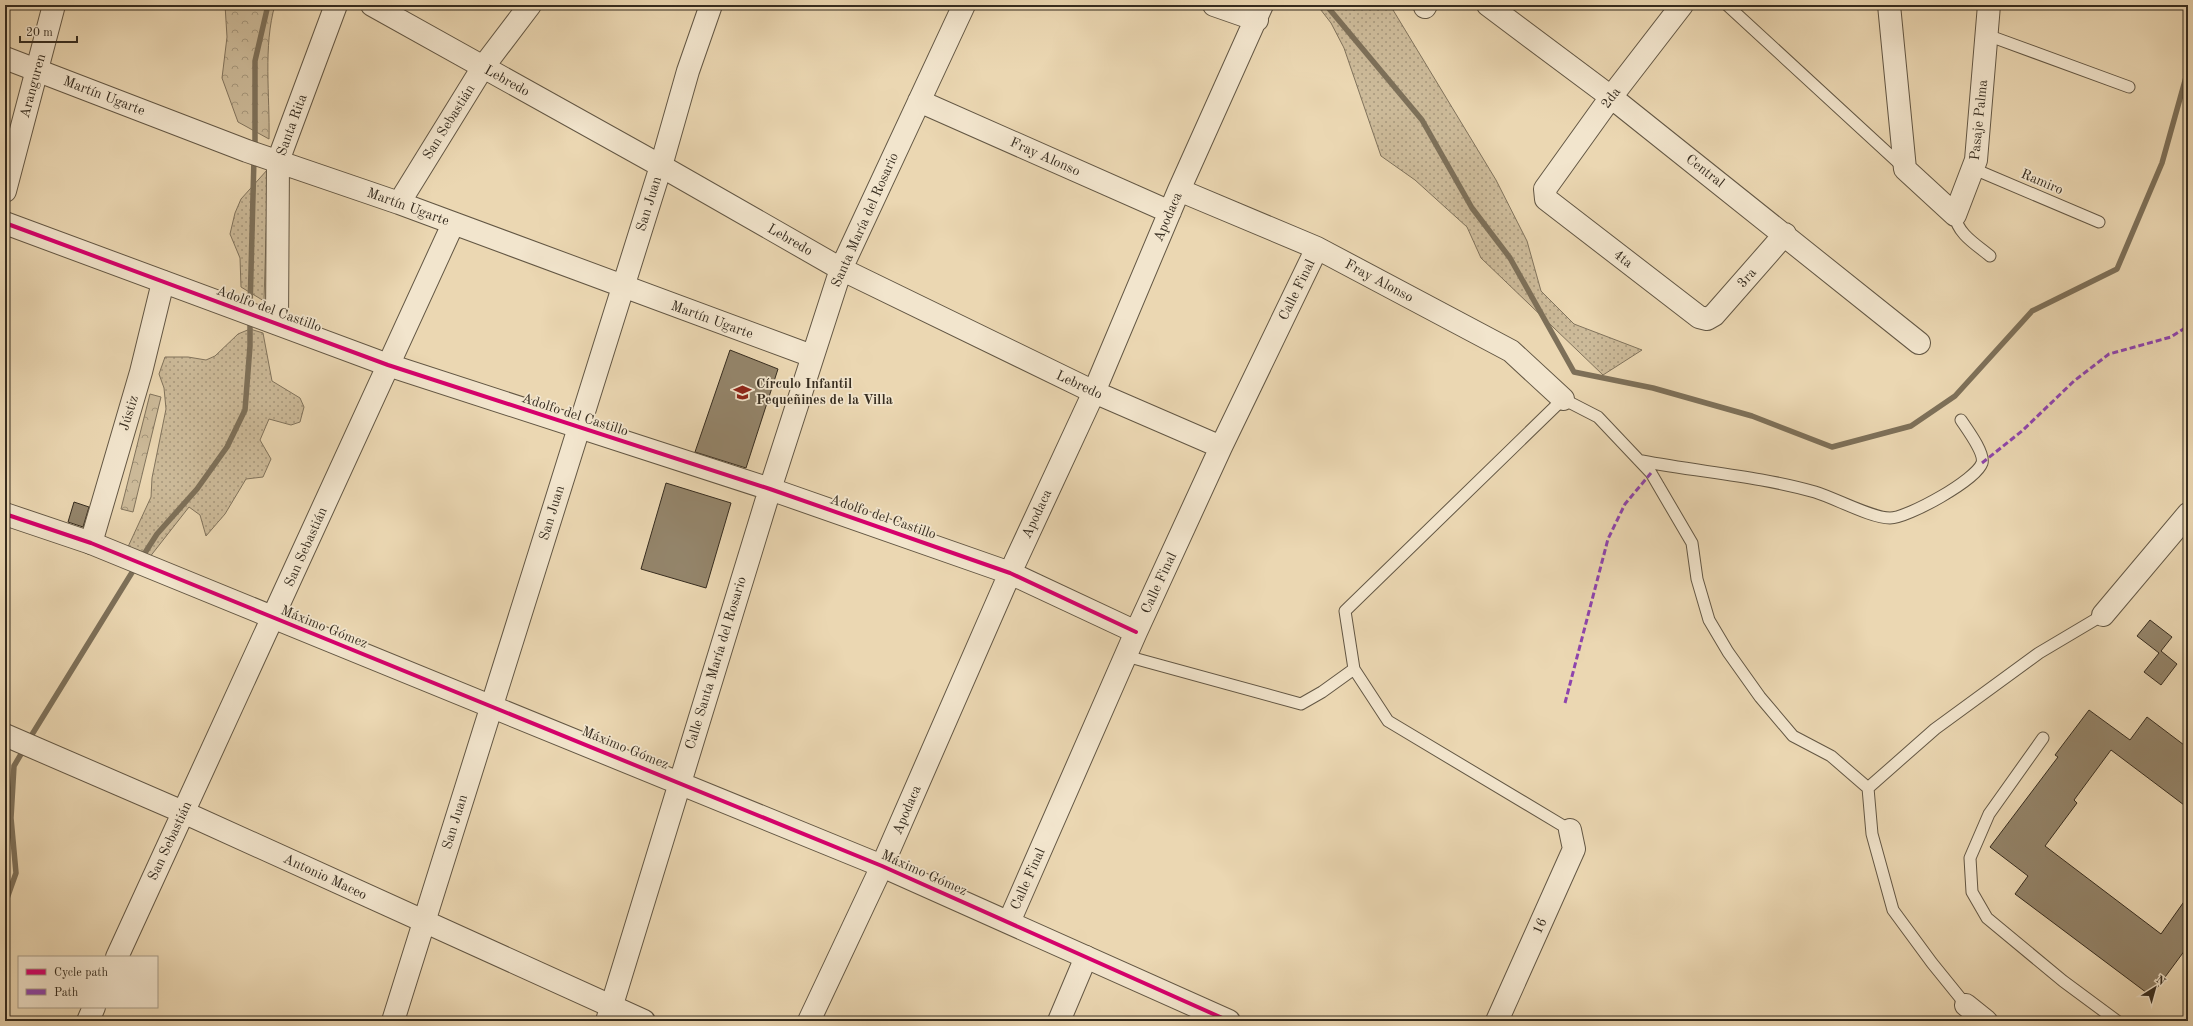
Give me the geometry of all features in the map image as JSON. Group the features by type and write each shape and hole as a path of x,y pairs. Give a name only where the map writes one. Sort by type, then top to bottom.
{"street":[{"name":"Aranguren","path":"5,191 54,5"},
{"name":"Santa Rita","path":"272,321 264,156 336,5"},
{"name":"Lebredo","path":"372,5 661,166 840,269 1094,392 1221,447"},
{"name":"San Sebastián","path":"399,203 483,67 530,5"},
{"name":"San Juan","path":"393,1021 661,166 688,71 711,5"},
{"name":"Santa María del Rosario","path":"770,489 840,269 964,5"},
{"path":"1214,5 1259,12"},
{"name":"Central","path":"1488,5 1611,97 1785,234 1919,343"},
{"name":"2da","path":"1544,193 1545,189 1611,97 1682,5"},
{"path":"1889,5 1905,169 1955,215"},
{"name":"Pasaje Palma","path":"1955,215 1974,169 1989,5"},
{"name":"Apodaca","path":"809,1021 882,866 1010,573 1094,392 1179,190 1259,12"},
{"name":"Martín Ugarte","path":"5,58 264,156 399,203 812,356"},
{"name":"Fray Alonso","path":"919,101 1170,212"},
{"name":"Fray Alonso","path":"1179,190 1317,248 1511,351 1563,399"},
{"name":"4ta","path":"1544,193 1546,199 1693,313 1699,317 1707,319"},
{"name":"Adolfo del Castillo","path":"5,223 388,365 578,428 770,489 1010,573 1136,632"},
{"name":"San Sebastián","path":"117,956 453,224"},
{"name":"3ra","path":"1707,319 1714,315 1785,234"},
{"name":"Calle Final","path":"1009,922 1136,632 1221,447 1317,248"},
{"name":"Jústiz","path":"92,543 141,372 163,282"},
{"name":"Calle Santa María del Rosario","path":"609,1014 770,489"},
{"name":"Máximo Gómez","path":"5,514 92,543 147,567 492,705 882,866 1229,1021"},
{"path":"2103,615 2188,514"},
{"name":"Antonio Maceo","path":"20,742 183,812 424,922 609,1014 644,1021"},
{"name":"16","path":"1497,1021 1574,849 1570,830"},
{"path":"1059,1021 1086,956"},
{"path":"1966,1005 1986,1021"},
{"path":"88,1021 94,1008"}],"lane":[{"path":"1727,5 1905,169"},
{"path":"1987,36 2129,87"},
{"name":"Ramiro","path":"1974,169 2099,222"},
{"path":"1955,215 1959,228 1966,236 1990,256"},
{"path":"1570,830 1388,720 1354,669 1345,610 1563,399 1598,417 1642,462 1672,508 1692,544 1697,579 1709,620 1728,652 1760,697 1793,736 1831,756 1868,788 1872,834 1893,910 1966,1005"},
{"path":"1642,462 1779,484 1816,493 1874,515 1888,518 1898,517 1912,512 1948,492 1972,475 1982,464 1982,455 1961,420"},
{"path":"1868,788 1935,729 2026,662 2103,615"},
{"path":"1126,656 1301,704 1322,692 1354,669"},
{"path":"2043,738 1990,814 1970,858 1972,892 1987,918 2063,981 2117,1021"}],"green space":[{"path":"225,5 275,5 271,21 268,54 269,139 238,122 222,78 227,37"},
{"path":"1317,5 1390,5 1496,180 1527,241 1541,291 1574,324 1642,350 1603,375 1481,258 1467,227 1415,180 1381,156 1344,48 1331,23"},
{"path":"268,169 264,301 241,287 240,258 230,234 235,213 241,199"},
{"path":"250,329 263,333 272,381 300,398 304,407 300,422 291,425 269,419 260,440 271,459 263,477 246,479 225,514 206,536 200,515 189,507 149,558 127,549 151,497 152,478 166,409 164,388 159,374 165,357 188,357 206,360 215,356 238,334"},
{"path":"150,394 161,397 133,512 121,509"}],"building":[{"name":"Círculo Infantil Pequeñines de la Villa","path":"730,350 778,369 746,468 695,452"},
{"path":"666,483 731,503 706,588 641,569"},
{"path":"74,502 89,507 83,527 68,522"},
{"path":"2150,620 2172,637 2161,651 2177,664 2161,685 2144,672 2159,653 2137,636"},
{"path":"2089,710 2130,740 2147,717 2188,748 2188,808 2111,750 2074,800 2077,803 2045,846 2161,934 2188,896 2188,946 2151,996 2015,894 2028,876 1990,847 2058,757 2055,755"}],"waterway":[{"path":"255,149 255,61 268,5"},
{"path":"1326,5 1422,120 1472,208 1510,258 1574,372 1653,388 1752,416 1832,447 1911,426 1955,396 2032,311 2117,269 2162,163 2188,70"},
{"path":"250,309 254,158"},
{"path":"141,559 157,534 197,489 227,447 245,410 250,346 250,320"},
{"path":"28,741 136,566"},
{"path":"5,904 16,873 11,818 14,766 24,749"}],"marked path":[{"path":"1982,463 2022,431 2074,381 2109,354 2171,337 2188,326"},
{"path":"1565,703 1608,539 1625,504 1651,473"}],"cycle path":[{"path":"5,223 388,365 770,489 1010,573 1136,632"},
{"path":"5,514 91,543 882,866 1229,1021"}],"place":[{"name":"Círculo Infantil Pequeñines de la Villa","path":"743,392"}]}
